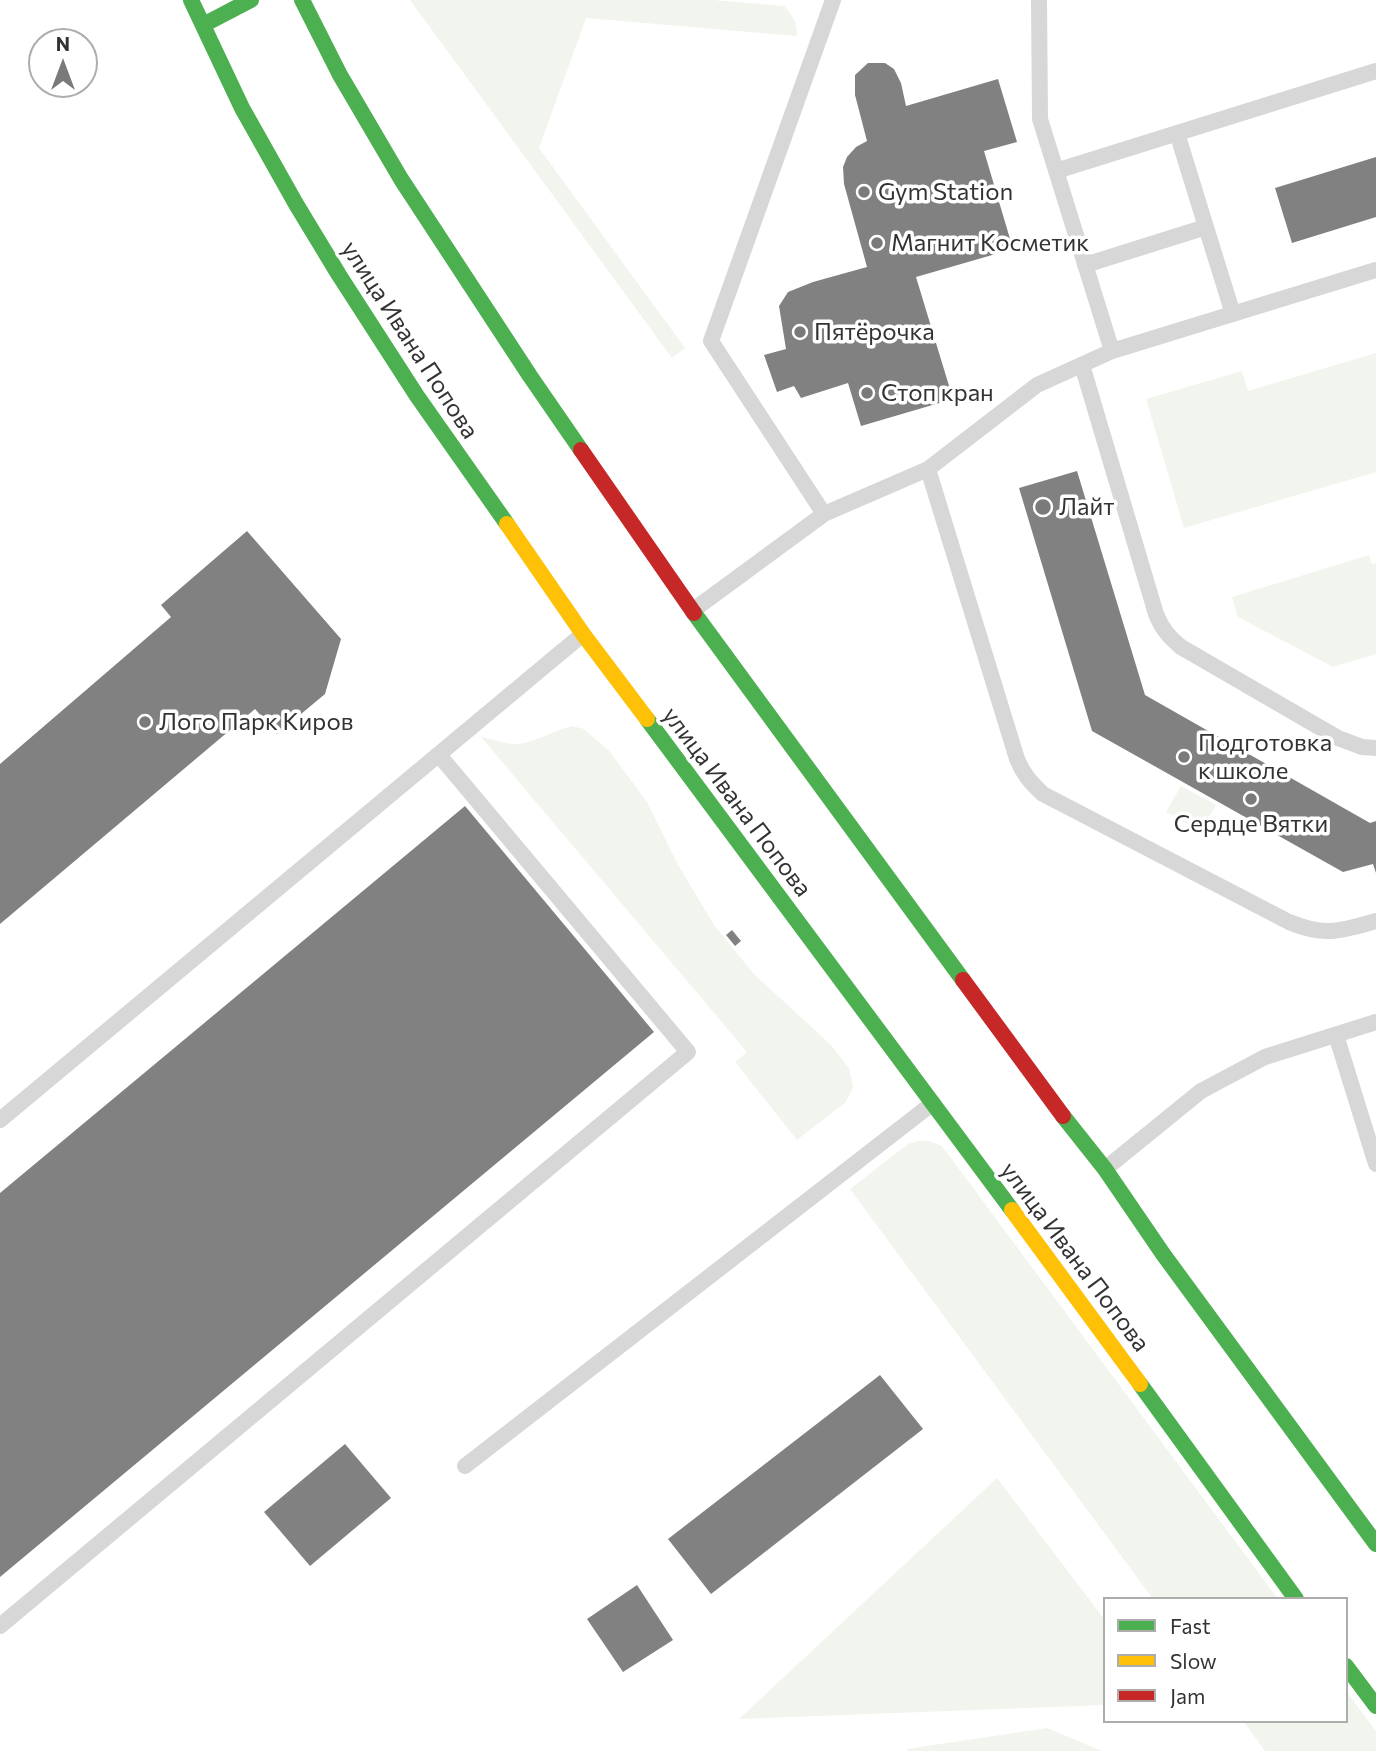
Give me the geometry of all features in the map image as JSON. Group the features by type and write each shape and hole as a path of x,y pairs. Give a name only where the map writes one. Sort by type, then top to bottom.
{"main road":[{"name":"улица Ивана Попова","path":"191,0 242,108 296,204 417,396 583,634 933,1103 1295,1597"},
{"path":"203,25 251,0"},
{"path":"302,0 340,75 401,179 530,376 692,611 1104,1169 1163,1254 1376,1544"},
{"path":"1348,1669 1376,1706"}],"lane":[{"path":"824,514 711,341 834,0"},
{"path":"1039,0 1040,119 1112,351"},
{"path":"1056,171 1376,71"},
{"path":"1177,133 1233,314"},
{"path":"1086,265 1206,228"},
{"path":"692,611 824,514 929,469 1037,385 1112,351 1376,270"},
{"path":"1082,365 1162,628 1181,648 1338,738 1362,747 1376,748"},
{"path":"929,469 1017,759 1028,781 1043,794 1306,930 1345,930 1376,920"},
{"path":"0,1120 583,634"},
{"path":"0,1626 688,1052 439,755"},
{"path":"1104,1169 1201,1091 1265,1057 1376,1022"},
{"path":"1336,1035 1376,1164"},
{"path":"466,1466 933,1103"}],"shaded area":[{"path":"410,0 713,0 784,6 790,13 797,36 586,18 539,148 685,348 672,358"},
{"path":"1376,353 1376,472 1184,528 1146,399 1242,371 1248,391"},
{"path":"1369,555 1372,564 1376,563 1376,654 1333,667 1238,617 1232,597"},
{"path":"572,726 584,729 610,752 647,802 677,863 714,925 754,974 831,1045 849,1068 853,1087 846,1102 797,1140 735,1062 747,1052 481,737 516,744"},
{"path":"1181,786 1216,805 1200,831 1166,812"},
{"path":"929,1141 942,1146 1277,1597 1152,1597 850,1189 908,1144"},
{"path":"997,1478 1103,1617 1103,1705 739,1719"},
{"path":"1348,1694 1376,1731 1376,1751 1265,1751 1244,1723 1348,1723"},
{"path":"1047,1728 1102,1751 907,1751 907,1749"}],"building":[{"path":"868,63 885,63 894,69 901,83 906,106 998,79 1017,142 984,151 1013,249 916,277 953,399 861,426 848,383 801,398 794,386 777,392 764,355 786,349 779,306 788,292 867,267 844,184 843,167 856,147 867,141 855,95 855,75"},
{"path":"1376,157 1376,217 1292,243 1275,188"},
{"path":"1077,471 1145,695 1370,823 1376,821 1376,873 1373,864 1343,872 1092,731 1019,488"},
{"name":"Лого Парк Киров","path":"247,531 341,639 325,694 277,734 255,709 0,924 0,764 171,617 161,605"},
{"path":"465,806 654,1032 0,1577 0,1193"},
{"path":"732,930 741,941 735,946 726,935"},
{"path":"880,1375 923,1429 711,1594 668,1539"},
{"path":"345,1444 391,1498 310,1566 264,1512"},
{"path":"637,1585 673,1640 623,1672 587,1619"}],"traffic: fast":[{"path":"191,0 242,108 296,204 417,396 507,524"},
{"path":"203,25 251,0"},
{"path":"302,0 340,75 401,179 581,450"},
{"path":"694,613 963,980"},
{"path":"647,719 1012,1210"},
{"path":"1063,1116 1105,1169 1163,1254 1376,1544"},
{"path":"1140,1384 1295,1597"},
{"path":"1348,1669 1376,1706"}],"traffic: slow":[{"path":"507,524 583,634 647,719"},
{"path":"1012,1210 1140,1384"}],"traffic: jam":[{"path":"581,450 694,613"},
{"path":"963,980 1063,1116"}],"place":[{"name":"Gym Station","path":"864,192"},
{"name":"Магнит Косметик","path":"877,243"},
{"name":"Пятёрочка","path":"800,332"},
{"name":"Стоп кран","path":"867,393"},
{"name":"Лайт","path":"1043,507"},
{"name":"Лого Парк Киров","path":"145,722"},
{"name":"Подготовка к школе","path":"1184,757"},
{"name":"Сердце Вятки","path":"1251,799"}]}
